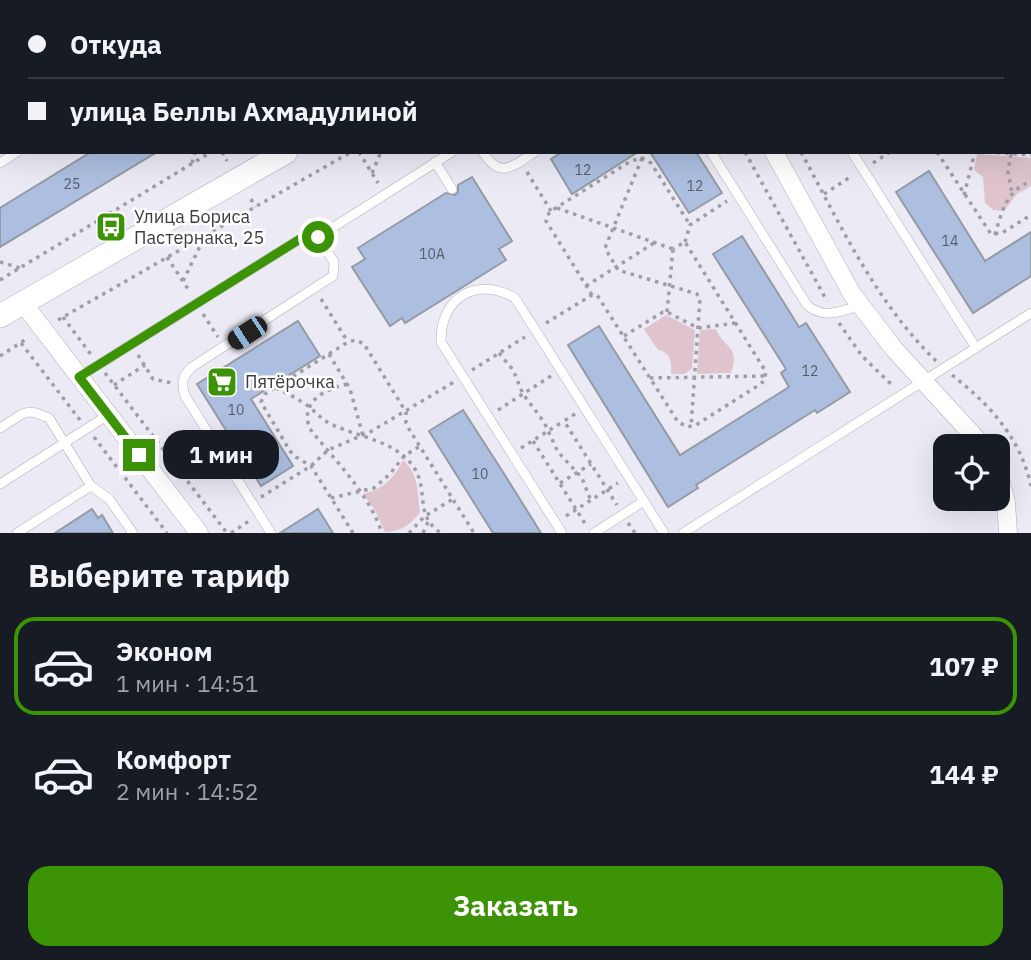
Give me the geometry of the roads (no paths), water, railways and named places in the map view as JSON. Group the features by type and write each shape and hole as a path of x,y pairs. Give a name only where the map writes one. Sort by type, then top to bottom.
{"street":[{"path":"0,316 283,154"},
{"path":"775,154 860,306 894,349 972,434"},
{"path":"23,303 199,533"},
{"path":"1007,511 1008,533"}],"lane":[{"path":"79,377 300,239 307,236 318,237 449,154"},
{"path":"485,154 496,168 502,170 532,154"},
{"path":"712,154 807,305 820,314 860,306"},
{"path":"853,154 976,348"},
{"path":"435,162 452,189"},
{"path":"271,533 185,396 181,383 184,374 192,367 333,276 334,262 318,237"},
{"path":"562,533 442,342 444,316 465,293 488,288 501,290 516,298 664,533"},
{"path":"683,533 1031,313"},
{"path":"0,428 22,414 36,412 49,418 91,486 109,499 133,533"},
{"path":"0,484 108,415"},
{"path":"17,533 91,486"},
{"path":"593,533 644,501"}],"place":[{"name":"Улица Бориса Пастернака, 25","path":"111,227"},
{"name":"Пятёрочка","path":"222,382"}]}
